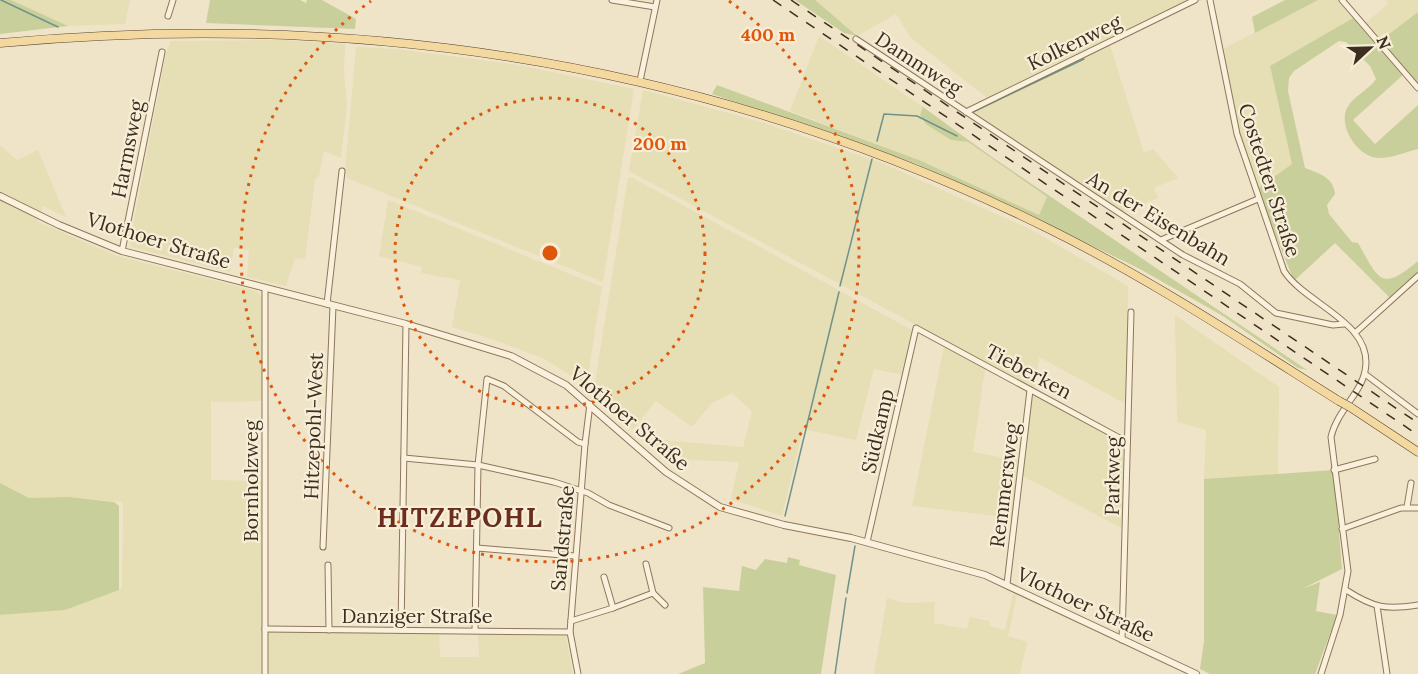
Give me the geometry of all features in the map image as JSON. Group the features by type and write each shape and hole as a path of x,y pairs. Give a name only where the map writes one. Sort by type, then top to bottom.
{"main road":[{"path":"0,43 111,35 199,32 332,36 425,45 569,66 700,95 807,127 986,199 1129,271 1339,400 1418,452"}],"street":[{"path":"168,16 173,0"},
{"path":"612,0 647,3 655,7"},
{"path":"640,81 657,0"},
{"name":"Kolkenweg","path":"966,112 1195,0"},
{"name":"Costedter Straße","path":"1210,0 1226,92 1258,199 1289,278 1355,333"},
{"path":"1342,0 1418,88"},
{"name":"Dammweg","path":"856,39 966,112"},
{"name":"Harmsweg","path":"122,251 162,52"},
{"name":"An der Eisenbahn","path":"966,112 1197,263 1240,284 1276,313 1333,325 1344,324"},
{"name":"Hitzepohl-West","path":"323,547 330,305 342,171"},
{"name":"Vlothoer Straße","path":"0,195 59,225 122,251 406,324 482,345 529,363 566,384 666,472 720,507 784,525 867,542 953,565 1007,584 1186,672 1196,674"},
{"path":"1161,240 1258,199"},
{"path":"1321,674 1347,590 1348,571 1331,437 1334,424 1365,374 1365,351 1355,333 1418,276"},
{"name":"Bornholzweg","path":"265,288 265,674"},
{"name":"Parkweg","path":"1122,640 1131,312"},
{"path":"401,630 406,324"},
{"name":"Tieberken","path":"916,328 1127,442"},
{"name":"Südkamp","path":"867,542 916,328"},
{"path":"1365,374 1418,414"},
{"path":"475,630 478,465 487,379 504,386 578,442 585,444"},
{"name":"Remmersweg","path":"1007,584 1030,390"},
{"name":"Sandstraße","path":"578,674 570,632 590,404"},
{"path":"405,458 478,465 581,490 627,512 669,528"},
{"path":"1334,470 1375,459"},
{"path":"1407,507 1411,483"},
{"path":"1342,530 1407,507 1418,508"},
{"path":"477,548 575,556"},
{"path":"646,564 653,593 665,605"},
{"path":"328,565 329,630"},
{"path":"604,577 613,608"},
{"path":"1347,590 1377,606 1392,609 1418,605"},
{"path":"571,621 653,593"},
{"path":"1377,606 1387,674"},
{"name":"Danziger Straße","path":"265,629 570,632"}],"shaded area":[{"path":"11,0 130,0 125,24 68,26"},
{"path":"815,0 1203,0 1110,45 1144,153 1153,149 1178,178 1154,188 1158,198 1124,212 964,109 987,98 910,37 896,14 857,36"},
{"path":"1318,0 1339,0 1353,18 1270,66 1292,164 1257,189 1234,116 1221,50"},
{"path":"1384,0 1418,0 1418,12 1376,44 1361,27 1389,3"},
{"path":"819,36 923,107 920,115 926,124 951,140 968,142 1047,198 1039,215 919,160 790,111"},
{"path":"281,40 345,44 344,72 347,106 341,158 324,151 319,176 315,180 305,259 295,258 286,286 247,277 249,250 234,248 230,272 131,247 130,241 166,53 171,41"},
{"path":"356,47 397,49 519,65 634,89 603,282 347,178 345,171"},
{"path":"643,90 758,121 882,163 1030,229 1128,286 1126,404 1039,357 1035,389 629,171"},
{"path":"0,145 17,160 38,150 66,217 43,206 38,222 117,256 256,291 262,298 263,401 211,402 211,480 262,481 261,674 0,674 0,615 65,610 122,588 123,502 69,497 29,498 0,483"},
{"path":"628,178 633,178 912,330 903,375 874,369 856,440 803,429 782,516 731,499 739,462 667,459 649,439 743,447 752,411 732,393 712,403 692,427 656,401 634,428 630,428 595,397 594,388"},
{"path":"388,200 602,287 586,389 578,380 544,359 452,327 460,280 421,273 422,267 379,256"},
{"path":"1175,315 1279,387 1278,474 1204,479 1206,430 1177,422"},
{"path":"944,346 985,369 973,452 1020,461 1013,518 912,506"},
{"path":"1035,395 1123,444 1123,529 1023,476 1032,398"},
{"path":"1013,594 1017,595 1008,636 1027,642 1020,674 874,674 887,598 905,603 935,602 934,623 967,629 970,617 989,621 990,626 1005,630"},
{"path":"268,632 439,633 440,657 479,657 478,635 566,636 573,674 268,674"}],"green space":[{"path":"0,0 11,0 68,26 0,34"},
{"path":"210,0 300,0 306,3 307,0 322,0 356,19 355,29 206,23"},
{"path":"795,0 815,0 857,36 844,33"},
{"path":"1285,0 1318,0 1255,33 1252,17"},
{"path":"1418,12 1418,92 1403,75 1353,120 1375,144 1418,105 1418,149 1377,158 1363,152 1351,139 1345,123 1347,108 1376,79 1370,66 1346,42 1339,41 1294,71 1289,78 1288,91 1305,168 1324,176 1334,188 1335,194 1327,205 1329,214 1352,242 1358,243 1371,266 1382,278 1396,277 1418,261 1418,274 1390,298 1335,243 1294,281 1257,189 1292,164 1270,66 1353,18 1376,44"},
{"path":"717,85 919,160 1039,215 1047,197 968,142 951,140 926,124 920,115 923,107 992,157 1307,370 1298,368 1223,316 1138,268 1037,219 917,164 712,94"},
{"path":"1334,470 1342,569 1302,589 1320,582 1316,611 1337,615 1315,674 1210,674 1200,669 1204,641 1204,479"},
{"path":"0,483 29,498 69,497 114,502 119,506 119,590 65,610 0,615"},
{"path":"788,557 800,560 799,565 836,575 821,674 678,674 705,663 703,587 739,591 742,566 756,570 765,559 787,563"}],"waterway":[{"path":"1,0 58,27"},
{"path":"973,112 1084,59"},
{"path":"877,141 884,114 917,116 957,136"},
{"path":"840,286 872,159"},
{"path":"785,516 839,292"},
{"path":"847,593 855,546"},
{"path":"835,674 846,598"}],"railway":[{"path":"773,0 1418,435"},
{"path":"791,0 1418,423"}],"district":[{"name":"HITZEPOHL","path":"460,517"}]}
